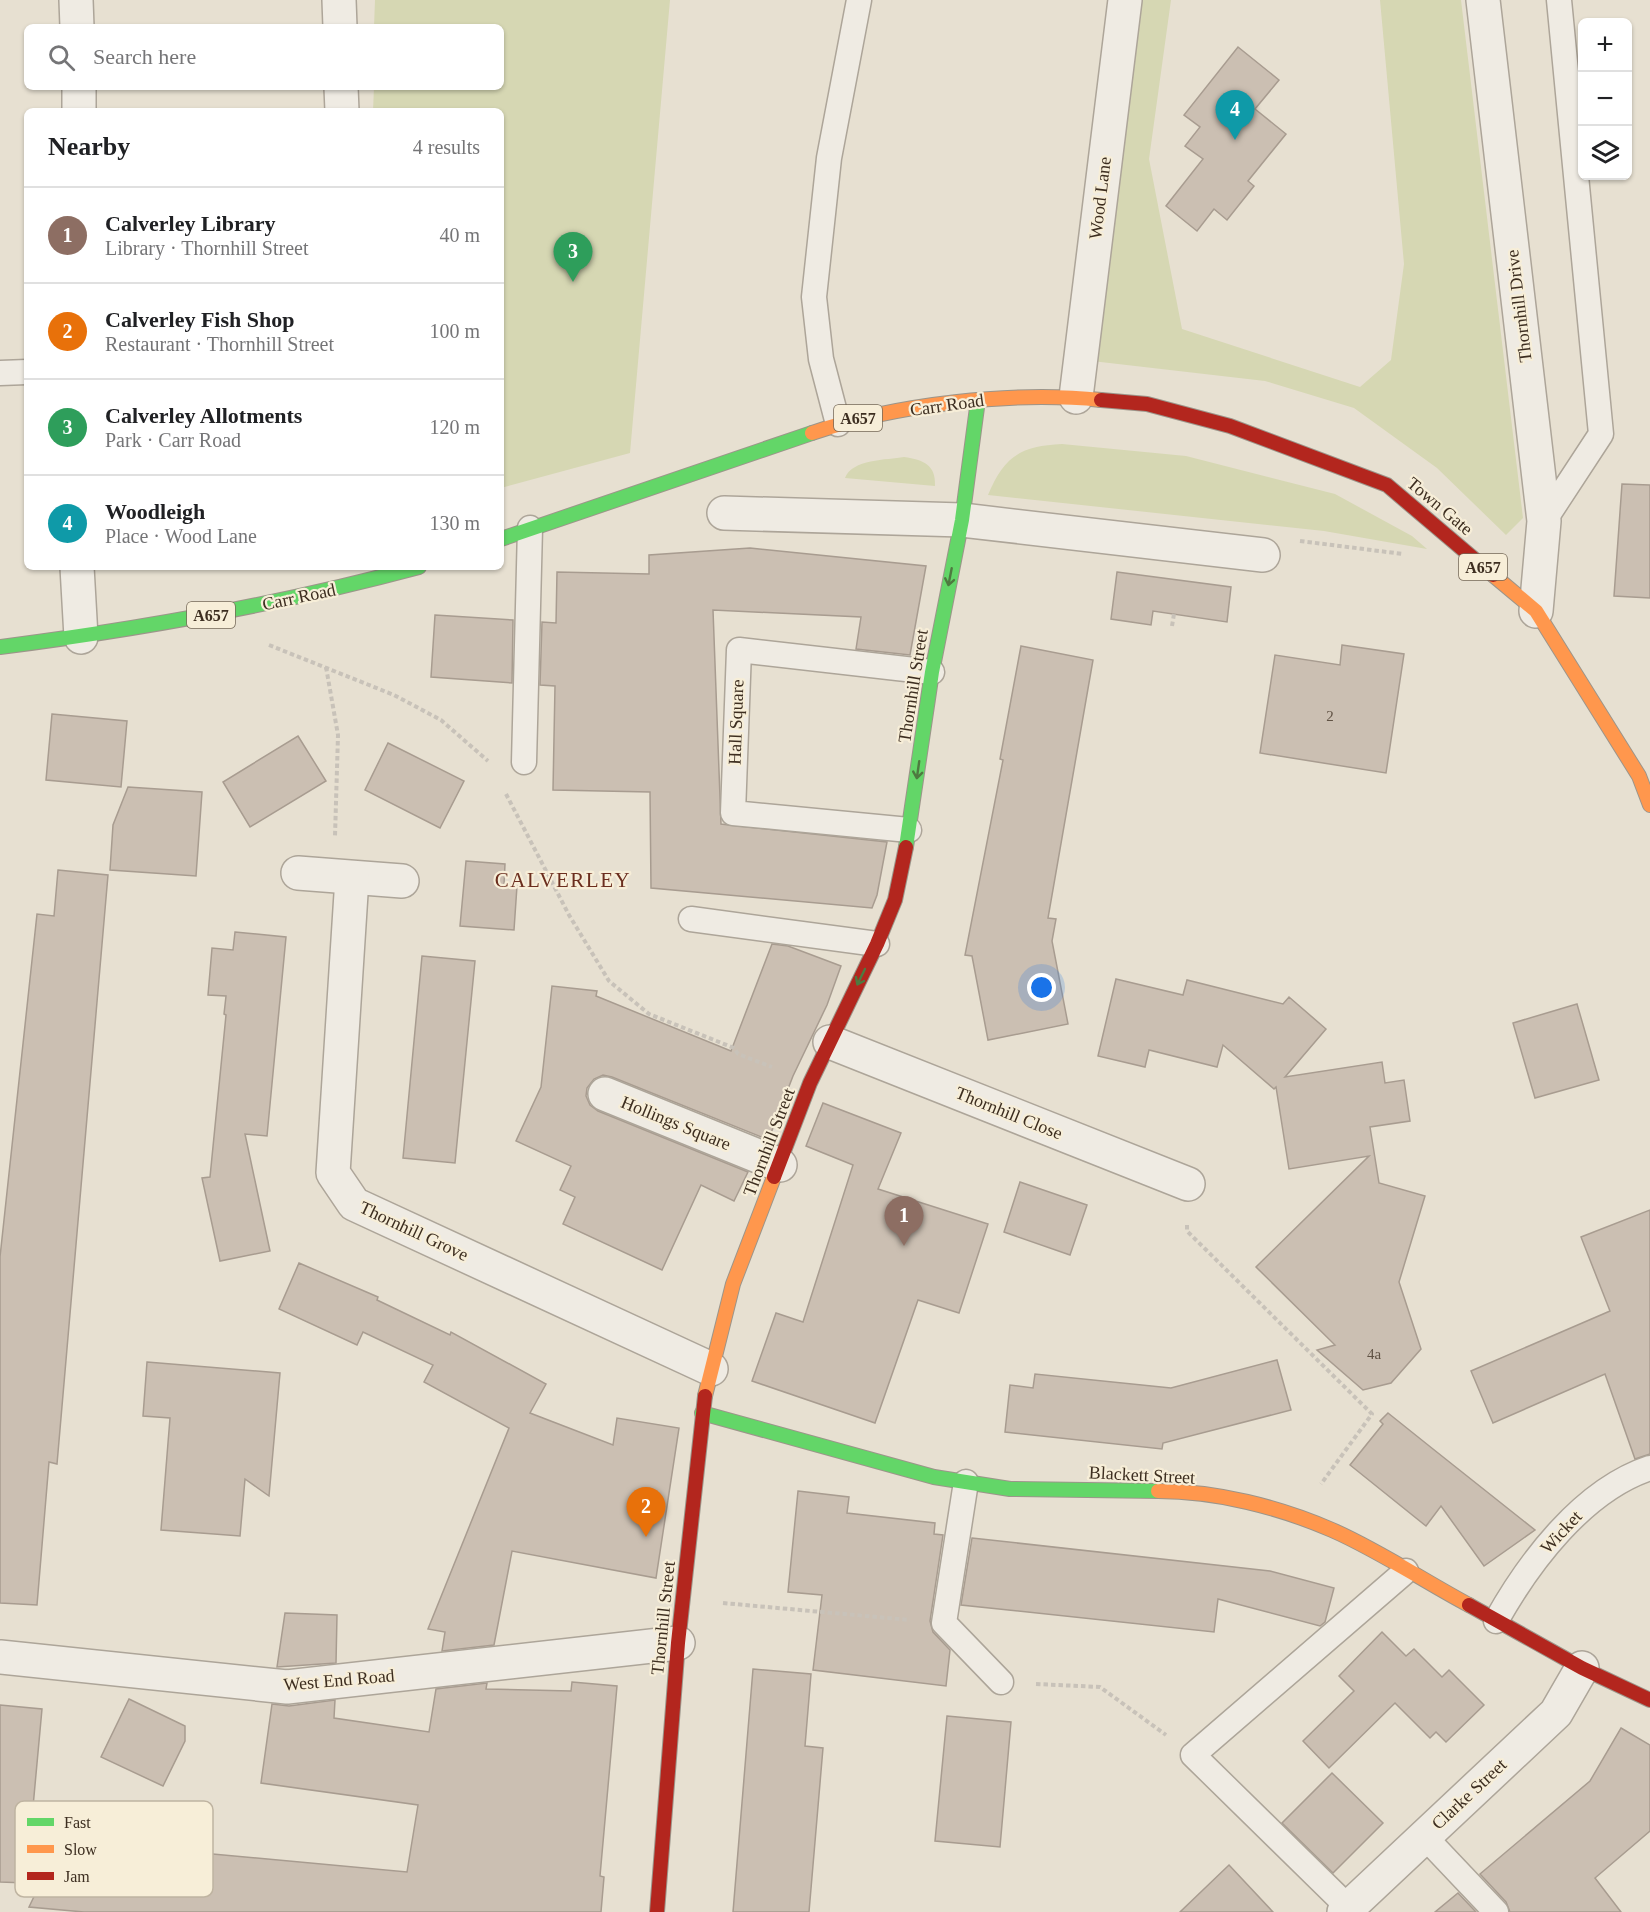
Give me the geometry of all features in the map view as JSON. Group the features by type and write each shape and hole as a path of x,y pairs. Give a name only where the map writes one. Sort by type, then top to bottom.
{"street":[{"path":"76,0 77,24"},
{"path":"339,0 340,24"},
{"name":"Wood Lane","path":"1076,397 1125,0"},
{"name":"Thornhill Drive","path":"1487,0 1544,522 1536,611"},
{"path":"79,90 80,108"},
{"path":"341,90 342,108"},
{"name":"Carr Road","path":"504,537 852,419 978,400 1076,397 1147,404 1230,426"},
{"name":"Thornhill Street","path":"657,1912 678,1643 702,1413 711,1369 733,1284 810,1083 877,944 895,900 909,830 932,672 962,520 978,400"},
{"name":"Town Gate","path":"1230,426 1388,485 1536,611 1639,776 1650,805"},
{"path":"724,513 962,520 1263,555"},
{"path":"77,570 81,638"},
{"name":"Carr Road","path":"0,647 81,638 214,614 350,577 398,570"},
{"path":"298,873 402,881"},
{"name":"Thornhill Grove","path":"352,878 333,1173 354,1204 711,1369"},
{"name":"Thornhill Close","path":"830,1042 1188,1184"},
{"name":"Hollings Square","path":"605,1094 780,1165"},
{"name":"Blackett Street","path":"702,1413 934,1477 1010,1489 1179,1491 1254,1504 1332,1530 1582,1668 1650,1700"},
{"name":"West End Road","path":"0,1657 286,1687 678,1643"},
{"name":"Clarke Street","path":"1347,1910 1556,1713 1582,1668"}],"lane":[{"path":"838,424 821,358 814,297 830,158 859,0"},
{"path":"1544,522 1601,434 1559,0"},
{"path":"0,373 24,372"},
{"path":"524,762 530,528"},
{"name":"Hall Square","path":"909,830 733,813 739,650 932,672"},
{"path":"691,919 877,944"},
{"name":"Wicket","path":"1496,1621 1520,1579 1577,1513 1633,1474 1650,1468"},
{"path":"966,1482 944,1623 1001,1682"},
{"path":"1347,1910 1193,1755 1406,1571"},
{"path":"1424,1836 1496,1912"}],"path":[{"path":"1263,555 1273,537 1425,557 1459,546"},
{"path":"214,614 285,653 394,695 441,720 492,765"},
{"path":"1172,626 1174,614"},
{"path":"326,667 338,735 335,848 352,878"},
{"path":"501,784 569,915 609,981 649,1014 734,1048 738,1054 810,1083"},
{"path":"1188,1184 1187,1231 1372,1414 1296,1518"},
{"path":"683,1599 944,1623"},
{"path":"1001,1682 1100,1687 1193,1755"}],"green space":[{"path":"375,0 670,0 630,453 504,487 504,108 373,108 374,90 504,90 504,24 374,24"},
{"path":"1136,0 1171,0 1149,159 1182,329 1360,387 1391,360 1404,264 1380,0 1461,0 1523,518 1506,535 1437,468 1354,408 1265,381 1092,361"},
{"path":"1062,444 1186,456 1335,494 1412,536 1427,549 1324,531 988,495 1001,471 1016,456 1035,447"},
{"path":"904,457 923,462 931,468 935,486 845,478 855,467 862,464"}],"building":[{"path":"1238,47 1279,80 1255,109 1286,134 1248,181 1254,186 1227,220 1214,209 1197,231 1166,206 1203,159 1185,146 1200,127 1184,115"},
{"path":"1622,484 1650,485 1650,598 1614,596"},
{"path":"750,548 926,566 910,655 856,649 861,617 713,610 721,824 887,842 877,895 872,908 651,888 650,792 553,790 555,686 540,685 542,622 556,623 557,572 649,574 649,555"},
{"path":"1117,572 1231,587 1227,622 1153,611 1151,625 1111,619"},
{"path":"435,615 513,620 512,683 431,677"},
{"path":"1342,645 1404,654 1386,773 1260,753 1275,655 1340,665"},
{"path":"1021,646 1093,660 1048,918 1056,919 1052,941 1068,1024 988,1040 972,956 965,955 1003,760 1000,759"},
{"path":"52,714 127,721 121,787 46,780"},
{"path":"298,736 326,781 250,827 223,782"},
{"path":"388,743 464,781 440,828 365,790"},
{"path":"128,787 202,792 196,876 110,870 113,825"},
{"path":"466,861 505,864 504,885 517,886 514,930 460,926"},
{"path":"58,870 108,875 57,1464 49,1462 37,1605 0,1603 0,1257 37,914 54,916"},
{"path":"235,932 286,937 267,1136 245,1134 270,1251 220,1261 202,1178 210,1177 226,996 208,995 212,948 233,950"},
{"path":"772,944 788,946 841,966 827,1005 793,1076 771,1133 768,1131 764,1138 612,1077 603,1075 594,1079 587,1088 586,1096 590,1105 598,1111 748,1172 734,1201 701,1185 662,1270 563,1224 575,1197 560,1190 571,1166 516,1141 541,1087 552,986 597,991 596,996 731,1051"},
{"path":"422,956 475,961 455,1163 403,1158"},
{"path":"1116,979 1183,995 1187,980 1283,1004 1289,997 1326,1029 1285,1077 1382,1062 1385,1083 1404,1080 1410,1121 1370,1127 1379,1183 1425,1196 1399,1282 1421,1349 1391,1383 1363,1390 1317,1350 1335,1345 1256,1267 1369,1156 1289,1169 1276,1087 1274,1089 1223,1045 1217,1067 1149,1050 1145,1067 1098,1056"},
{"path":"1577,1004 1599,1080 1535,1098 1513,1023"},
{"path":"823,1103 901,1133 878,1189 988,1224 959,1313 918,1300 875,1423 752,1381 776,1313 803,1322 853,1165 806,1146"},
{"path":"1020,1182 1087,1205 1070,1255 1004,1232"},
{"path":"1650,1210 1650,1454 1635,1459 1605,1374 1493,1423 1471,1371 1610,1311 1581,1237"},
{"path":"299,1263 378,1297 377,1300 450,1335 451,1332 546,1384 530,1413 613,1445 617,1418 679,1428 656,1578 512,1551 494,1645 442,1651 445,1632 428,1629 509,1428 424,1382 433,1365 363,1332 357,1345 279,1309"},
{"path":"1277,1360 1291,1410 1163,1443 1162,1449 1005,1432 1010,1385 1033,1388 1035,1374 1171,1388"},
{"path":"147,1362 280,1373 269,1496 245,1479 240,1536 161,1530 170,1418 143,1416"},
{"path":"1388,1413 1535,1530 1484,1566 1441,1506 1426,1526 1350,1465 1383,1424 1380,1421"},
{"path":"798,1491 849,1497 847,1513 935,1523 934,1534 943,1535 930,1621 933,1632 950,1650 946,1686 813,1670 822,1595 788,1592"},
{"path":"972,1538 1270,1571 1334,1588 1325,1622 1320,1626 1218,1599 1214,1632 961,1605"},
{"path":"285,1613 337,1615 336,1663 277,1667"},
{"path":"1382,1632 1406,1656 1414,1649 1442,1677 1449,1670 1484,1705 1446,1742 1436,1732 1430,1738 1395,1703 1329,1768 1303,1741 1354,1691 1339,1676"},
{"path":"753,1669 811,1674 805,1746 823,1748 809,1912 733,1912"},
{"path":"572,1682 617,1686 600,1876 604,1877 601,1912 84,1912 29,1907 34,1897 213,1897 213,1854 407,1872 418,1805 261,1783 272,1704 289,1706 335,1700 334,1718 429,1732 436,1689 487,1683 486,1689 571,1691"},
{"path":"129,1699 185,1726 185,1741 163,1786 101,1757"},
{"path":"0,1705 42,1709 34,1801 15,1801 15,1883 0,1882"},
{"path":"947,1716 1011,1722 1000,1847 935,1841"},
{"path":"1621,1728 1650,1745 1650,1831 1595,1878 1621,1912 1510,1912 1506,1902 1480,1874 1590,1781"},
{"path":"1332,1773 1383,1823 1333,1873 1282,1823"},
{"path":"1229,1865 1273,1912 1180,1912"},
{"path":"1458,1893 1476,1912 1435,1912"}],"traffic: fast":[{"path":"906,847 932,672 962,520 978,400"},
{"path":"504,538 812,433"},
{"path":"0,647 211,614 315,593 407,570"},
{"path":"702,1413 934,1477 1010,1489 1158,1491"}],"traffic: slow":[{"path":"812,433 880,414 955,402 1031,397 1101,400"},
{"path":"1493,575 1536,611 1639,776 1650,805"},
{"path":"705,1396 733,1284 774,1177"},
{"path":"1158,1491 1225,1497 1291,1514 1332,1530 1366,1547 1469,1605"}],"traffic: jam":[{"path":"1101,400 1147,404 1230,426 1387,485 1493,575"},
{"path":"774,1177 810,1083 877,944 895,900 906,847"},
{"path":"657,1912 678,1643 705,1396"},
{"path":"1469,1605 1582,1668 1650,1700"}],"place":[{"name":"Woodleigh","path":"1235,140"},
{"name":"Calverley Allotments","path":"573,282"},
{"name":"Calverley Library","path":"904,1246"},
{"name":"Calverley Fish Shop","path":"646,1537"}],"district":[{"name":"CALVERLEY","path":"563,880"}]}
